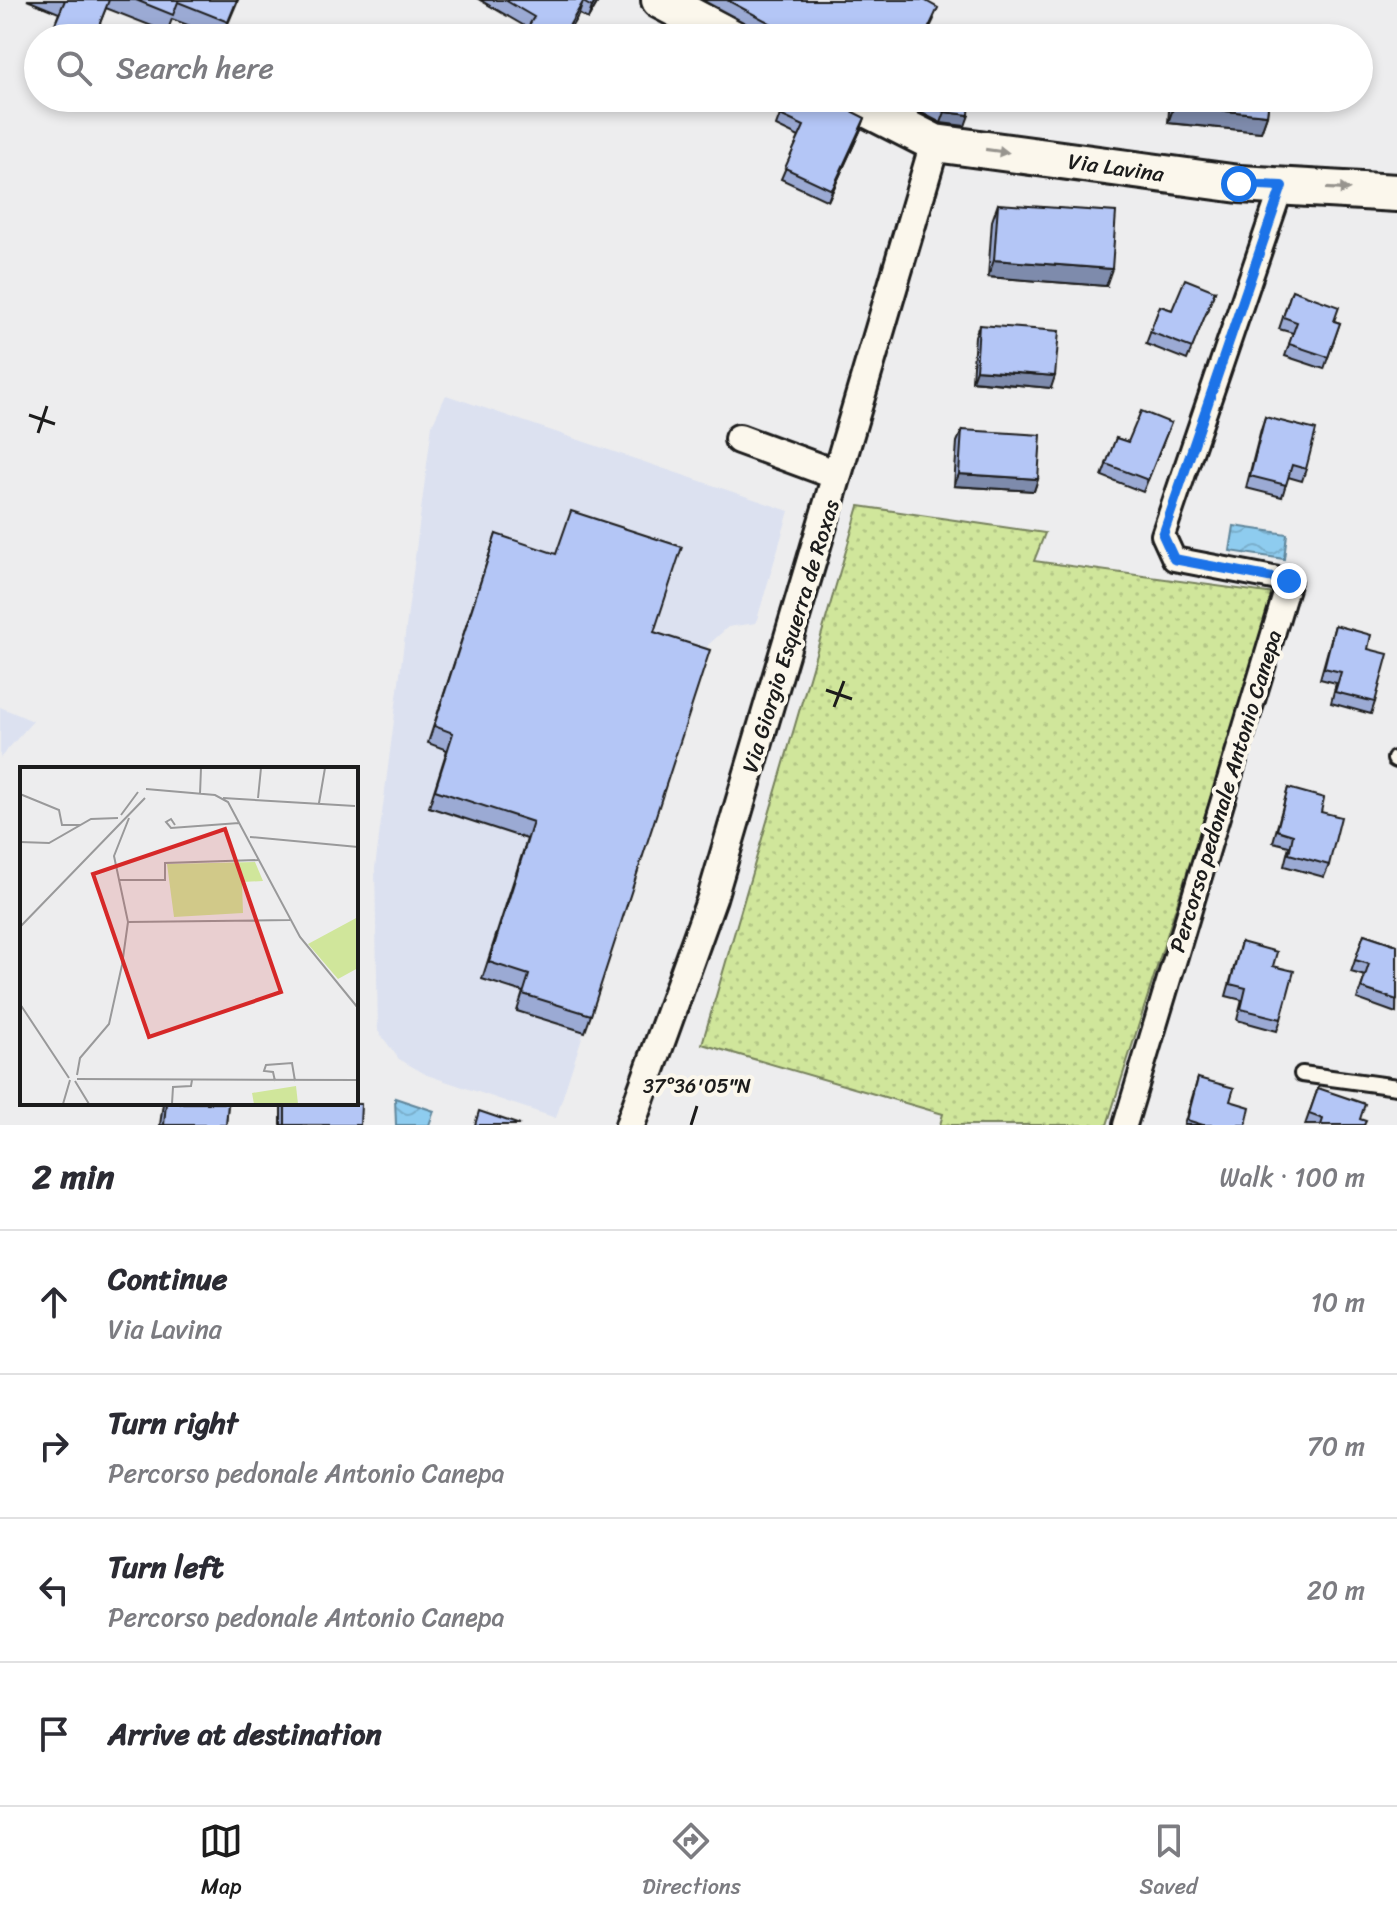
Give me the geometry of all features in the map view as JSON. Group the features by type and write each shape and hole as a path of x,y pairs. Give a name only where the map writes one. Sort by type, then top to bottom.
{"street":[{"path":"660,0 705,24"},
{"name":"Via Lavina","path":"874,112 935,143 1239,184 1397,193"},
{"name":"Via Giorgio Esquerra de Roxas","path":"630,1125 712,898 935,143"},
{"name":"Percorso pedonale Antonio Canepa","path":"1125,1125 1289,581 1174,559 1163,535 1282,186"},
{"path":"739,439 837,475"}],"lane":[{"path":"1302,1074 1397,1087"}],"shaded area":[{"path":"446,395 789,511 756,623 728,627 708,645 556,1118 427,1075 399,1059 378,1031 375,868 432,425"},
{"path":"0,707 33,721 0,758"}],"green space":[{"path":"859,506 1045,533 1034,561 1275,594 1107,1125 940,1125 943,1114 702,1044"}],"water":[{"path":"1234,526 1287,534 1284,559 1230,551"},
{"path":"395,1098 434,1111 429,1125 396,1125"}],"building":[{"path":"65,0 109,0 100,24 55,24"},
{"path":"136,0 237,0 228,22 178,2 173,15"},
{"path":"505,0 596,0 592,7 583,2 570,24 530,24 534,17"},
{"path":"727,0 924,0 938,8 931,24 772,24"},
{"path":"781,112 853,112 865,118 832,190 785,168 804,126 780,115"},
{"path":"1236,112 1267,112 1267,115"},
{"path":"998,204 1116,212 1112,269 994,260"},
{"path":"1185,279 1215,291 1192,348 1150,332 1160,306 1172,310"},
{"path":"1292,290 1339,307 1334,321 1340,323 1328,357 1289,344 1297,322 1283,317"},
{"path":"979,325 1059,331 1055,376 976,370"},
{"path":"1141,411 1171,423 1148,480 1106,464 1116,438 1128,442"},
{"path":"1265,417 1316,430 1306,469 1292,465 1286,485 1250,476"},
{"path":"962,430 1041,435 1038,479 959,474"},
{"path":"571,511 682,547 654,632 710,650 591,1015 523,994 529,975 489,962 533,822 435,790 453,733 434,726 496,534 556,554"},
{"path":"1335,625 1371,635 1368,649 1388,654 1375,702 1335,692 1341,672 1324,668"},
{"path":"1288,788 1324,798 1321,812 1341,817 1329,865 1289,854 1293,835 1277,830"},
{"path":"1364,934 1397,945 1397,1000 1361,988 1369,964 1355,960"},
{"path":"1241,942 1277,952 1273,966 1294,971 1281,1019 1241,1009 1246,988 1230,984"},
{"path":"1198,1078 1234,1088 1230,1101 1250,1107 1246,1125 1203,1125 1187,1120"},
{"path":"1318,1088 1365,1104 1360,1119 1366,1121 1364,1125 1321,1125 1323,1119 1309,1114"},
{"path":"361,1104 360,1125 285,1125 285,1105"},
{"path":"166,1105 228,1105 226,1125 164,1125"},
{"path":"479,1111 520,1125 475,1125"}],"route":[{"path":"1239,184 1282,186 1163,535 1174,559 1289,581"}]}
